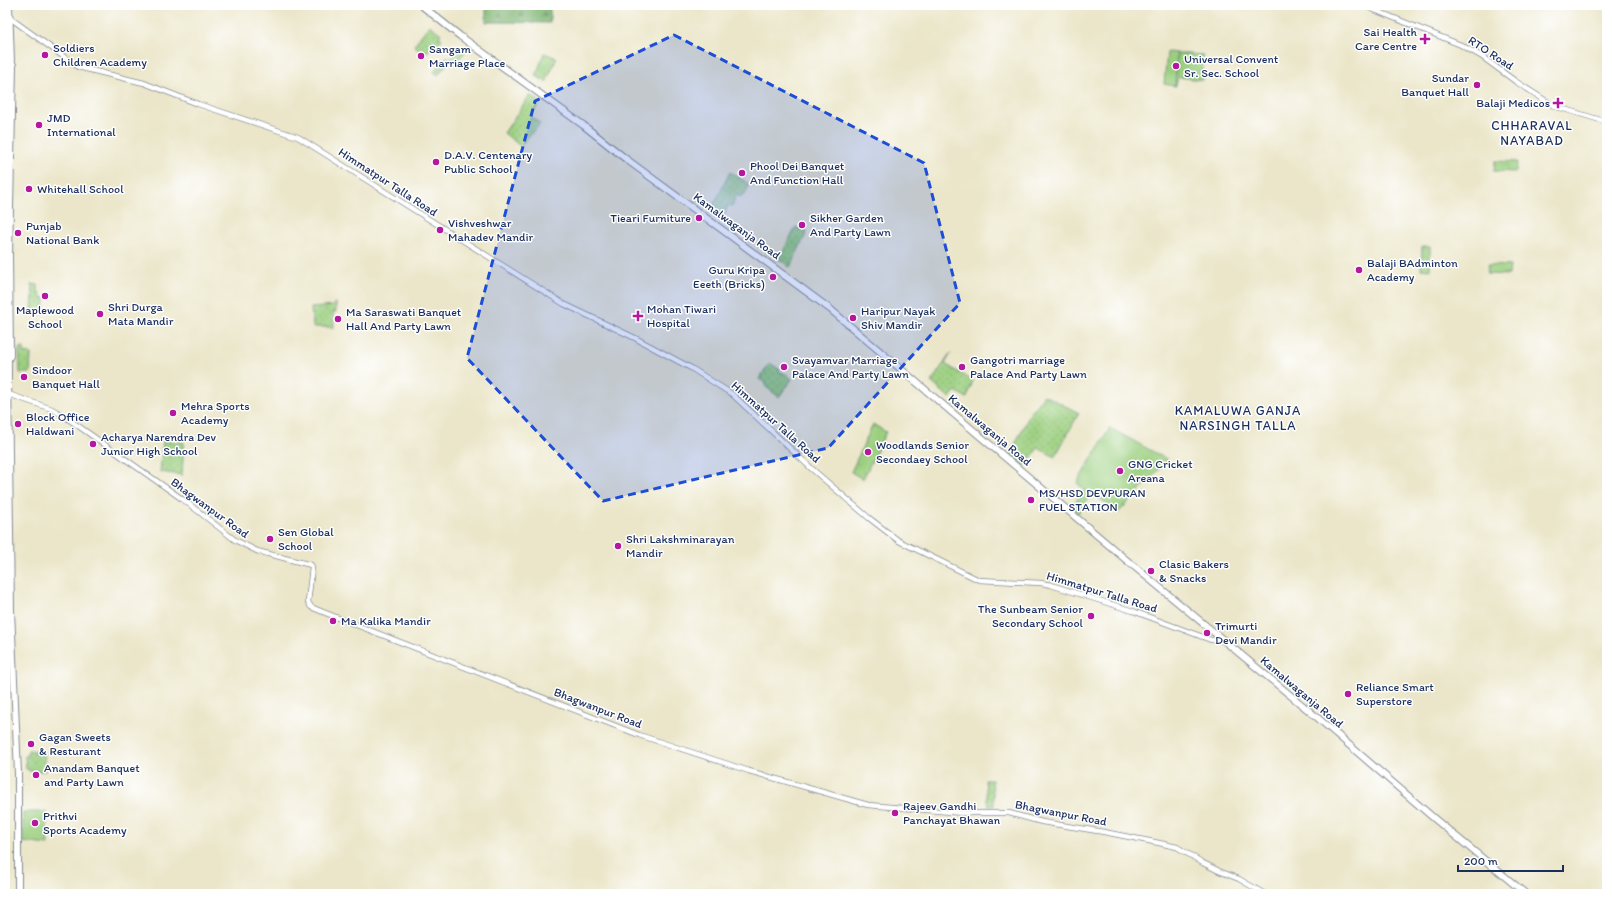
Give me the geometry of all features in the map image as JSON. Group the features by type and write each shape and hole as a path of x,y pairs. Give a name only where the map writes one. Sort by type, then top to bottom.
{"main road":[{"path":"5,226 13,66 11,61 8,28 10,18 9,5"},
{"name":"Kamalwaganja Road","path":"421,5 460,36 583,125 626,159 830,308 1124,558 1316,716 1436,820 1526,894"},
{"path":"11,107 7,296 10,356 8,359 7,444 11,610 18,768 18,894"},
{"path":"5,304 6,356 8,359"}],"street":[{"name":"RTO Road","path":"1362,5 1461,45 1481,56 1515,81 1554,106 1607,122"},
{"name":"Himmatpur Talla Road","path":"10,18 78,67 144,84 198,104 298,137 564,304 588,317 617,328 691,368 721,386 742,402 812,469 869,518 899,541 979,580 1048,584 1133,611 1211,640 1216,640 1219,637"},
{"name":"Bhagwanpur Road","path":"8,394 52,409 64,416 185,501 235,540 257,551 311,566 308,602 311,607 323,612 639,735 749,771 868,805 963,813 1009,813 1042,822 1159,842 1177,847 1203,864 1239,879 1265,894"}],"highlighted area":[{"path":"674,35 924,163 960,303 828,448 603,501 467,358 535,101"}],"green space":[{"path":"486,5 550,5 550,23 486,22"},
{"path":"429,25 441,34 439,37 442,39 433,49 428,50 425,54 414,45"},
{"path":"460,48 465,52 455,63 450,60 438,75 434,72 447,56 451,59"},
{"path":"1167,52 1177,53 1175,86 1164,84"},
{"path":"544,53 557,58 546,82 536,76"},
{"path":"1177,53 1203,55 1202,80 1178,77 1175,86"},
{"path":"530,95 541,102 530,116 540,124 520,146 504,133"},
{"path":"1495,161 1517,162 1516,172 1494,171"},
{"path":"730,172 749,184 745,195 743,193 741,197 736,195 732,206 728,205 724,216 712,208"},
{"path":"796,227 807,232 790,267 779,259"},
{"path":"1422,247 1430,247 1430,270 1421,269"},
{"path":"1488,265 1510,266 1509,275 1487,274"},
{"path":"31,284 38,285 38,290 41,297 45,298 44,314 32,313 33,294"},
{"path":"334,303 336,303 336,312 333,312 334,327 313,327 311,308 334,306"},
{"path":"19,348 24,348 24,353 31,354 30,373 20,373"},
{"path":"951,353 945,364 973,381 967,398 955,391 950,398 931,382"},
{"path":"770,363 780,370 779,372 782,372 792,379 779,397 765,386 767,383 759,379"},
{"path":"1044,395 1079,413 1055,457 1038,448 1024,468 1010,454 1031,412"},
{"path":"873,424 886,432 863,479 851,472"},
{"name":"GNG Cricket Areana","path":"1110,428 1168,460 1118,513 1092,492 1078,513 1072,508 1084,489 1077,483"},
{"path":"163,441 184,442 182,475 160,472"},
{"path":"28,750 44,752 46,771 29,771 29,769 26,769 25,756 28,756"},
{"path":"985,780 992,780 994,806 989,806 987,802"},
{"name":"Prithvi Sports Academy","path":"23,812 46,812 48,845 23,842"}],"place":[{"name":"Sai Health Care Centre","path":"1425,39"},
{"name":"Soldiers Children Academy","path":"45,55"},
{"name":"Sangam Marriage Place","path":"421,56"},
{"name":"Universal Convent Sr. Sec. School","path":"1176,66"},
{"name":"Sundar Banquet Hall","path":"1477,85"},
{"name":"Balaji Medicos","path":"1558,103"},
{"name":"JMD International","path":"39,125"},
{"name":"D.A.V. Centenary Public School","path":"436,162"},
{"name":"Phool Dei Banquet And Function Hall","path":"742,173"},
{"name":"Whitehall School","path":"29,189"},
{"name":"Tieari Furniture","path":"699,218"},
{"name":"Sikher Garden And Party Lawn","path":"802,225"},
{"name":"Vishveshwar Mahadev Mandir","path":"440,230"},
{"name":"Punjab National Bank","path":"18,233"},
{"name":"Balaji BAdminton Academy","path":"1359,270"},
{"name":"Guru Kripa Eeeth (Bricks)","path":"773,277"},
{"name":"Maplewood School","path":"45,296"},
{"name":"Shri Durga Mata Mandir","path":"100,314"},
{"name":"Mohan Tiwari Hospital","path":"638,316"},
{"name":"Haripur Nayak Shiv Mandir","path":"853,318"},
{"name":"Ma Saraswati Banquet Hall And Party Lawn","path":"338,319"},
{"name":"Svayamvar Marriage Palace And Party Lawn","path":"784,367"},
{"name":"Gangotri marriage Palace And Party Lawn","path":"962,367"},
{"name":"Sindoor Banquet Hall","path":"24,377"},
{"name":"Mehra Sports Academy","path":"173,413"},
{"name":"Block Office Haldwani","path":"18,424"},
{"name":"Acharya Narendra Dev Junior High School","path":"93,444"},
{"name":"Woodlands Senior Secondaey School","path":"868,452"},
{"name":"GNG Cricket Areana","path":"1120,471"},
{"name":"MS/HSD DEVPURAN FUEL STATION","path":"1031,500"},
{"name":"Sen Global School","path":"270,539"},
{"name":"Shri Lakshminarayan Mandir","path":"618,546"},
{"name":"Clasic Bakers & Snacks","path":"1151,571"},
{"name":"The Sunbeam Senior Secondary School","path":"1091,616"},
{"name":"Ma Kalika Mandir","path":"333,621"},
{"name":"Trimurti Devi Mandir","path":"1207,633"},
{"name":"Reliance Smart Superstore","path":"1348,694"},
{"name":"Gagan Sweets & Resturant","path":"31,744"},
{"name":"Anandam Banquet and Party Lawn","path":"36,775"},
{"name":"Rajeev Gandhi Panchayat Bhawan","path":"895,813"},
{"name":"Prithvi Sports Academy","path":"35,823"}],"district":[{"name":"CHHARAVAL NAYABAD","path":"1532,132"},
{"name":"KAMALUWA GANJA NARSINGH TALLA","path":"1238,418"}]}
